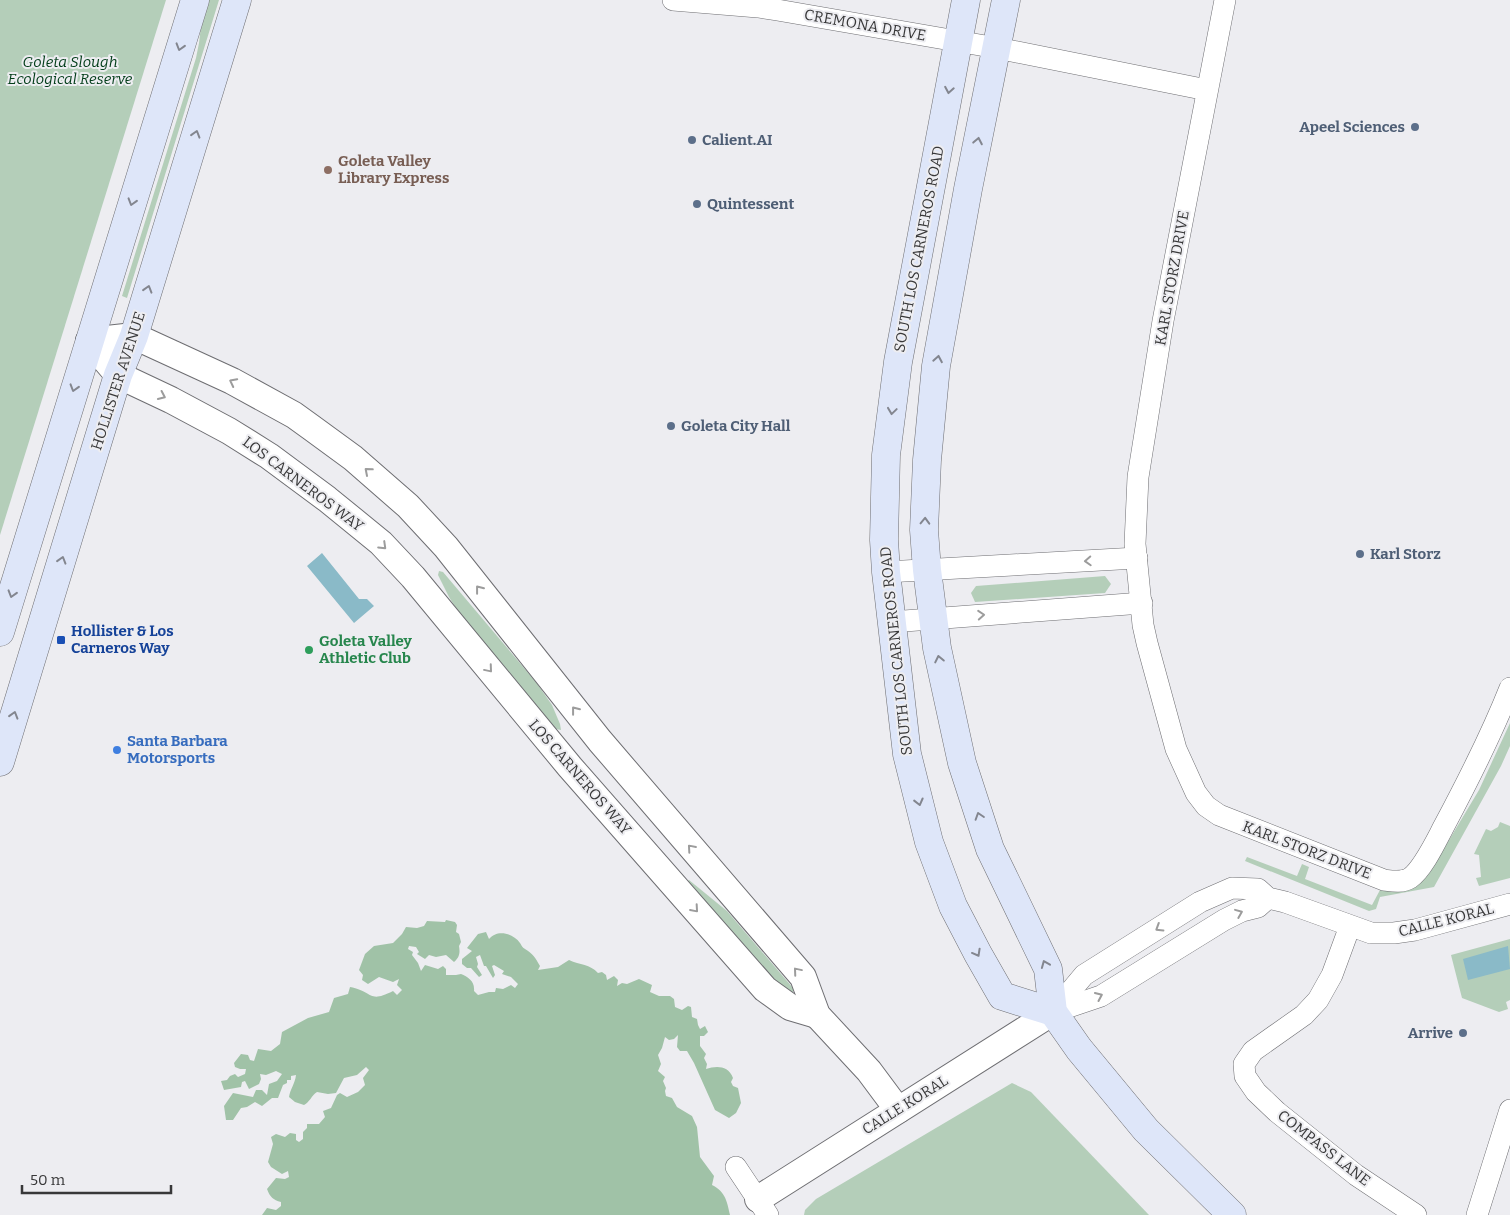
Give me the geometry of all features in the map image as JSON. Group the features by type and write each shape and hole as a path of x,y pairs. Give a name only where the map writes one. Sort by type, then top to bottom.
{"main road":[{"path":"0,632 195,0"},
{"name":"HOLLISTER AVENUE","path":"0,762 118,375 134,336 237,0"},
{"name":"SOUTH LOS CARNEROS ROAD","path":"966,0 893,399 886,455 884,540 886,572 907,754 929,842 953,906 1002,996 1053,1012"},
{"path":"1006,0 968,189 936,366 927,460 924,530 936,648 962,763 990,850 1048,969 1053,1012 1079,1049 1146,1130 1232,1215"}],"street":[{"name":"CREMONA DRIVE","path":"673,0 758,7 997,48 1207,90"},
{"name":"KARL STORZ DRIVE","path":"1225,0 1163,320 1138,477 1135,544 1147,643 1176,749 1196,793 1206,806 1220,815 1384,880 1395,882 1409,878 1418,869 1436,841 1480,758 1510,688"},
{"path":"89,341 134,336 232,381 294,415 353,458 408,506 446,547 600,742 802,977 817,1015 869,1071 898,1110"},
{"name":"LOS CARNEROS WAY","path":"89,341 118,375 221,426 269,456 328,499 381,543 413,577 570,767 765,989 790,1007 817,1015"},
{"path":"886,572 1136,558"},
{"path":"891,622 1142,603"},
{"path":"570,767 600,742"},
{"name":"CALLE KORAL","path":"763,1207 898,1110 1053,1012 1084,975 1212,896 1232,888 1258,889 1268,898 1286,902 1350,926 1371,932 1394,933 1414,930 1510,904"},
{"name":"COMPASS LANE","path":"1350,926 1332,975 1318,1000 1304,1015 1253,1051 1246,1060 1244,1070 1246,1080 1277,1112 1356,1175 1416,1215"},
{"path":"1477,1215 1510,1110"},
{"path":"736,1167 763,1207"}],"green space":[{"name":"Goleta Slough Ecological Reserve","path":"0,0 166,0 0,535"},
{"path":"204,0 219,0 127,298 122,296 196,58"},
{"path":"439,571 443,572 536,682 552,705 561,730 556,729 459,613 438,575"},
{"path":"1105,576 1111,584 1105,593 975,602 971,593 976,586"},
{"path":"1510,723 1510,746 1501,766 1434,887 1380,897 1376,909 1369,911 1245,861 1247,857 1297,876 1302,864 1309,867 1305,879 1372,905 1380,890 1399,891 1424,879 1479,790"},
{"path":"1500,822 1510,826 1510,878 1479,886 1476,878 1481,877 1479,855 1474,854 1486,829 1491,831 1498,827"},
{"path":"689,880 727,911 793,988 793,995 788,996 684,885"},
{"path":"446,920 455,922 457,925 456,932 459,934 461,942 458,956 454,962 446,955 436,957 429,955 425,959 417,954 419,952 416,947 409,946 408,949 413,952 412,955 421,971 425,965 438,969 443,966 446,969 446,975 461,974 468,978 478,995 495,992 496,988 503,989 511,985 515,988 518,984 511,977 502,974 504,971 494,965 492,966 495,975 493,978 486,966 484,966 480,955 476,957 477,967 482,975 479,977 471,968 467,968 462,964 462,959 472,951 467,948 478,934 486,932 489,939 500,933 513,937 535,958 540,966 538,970 558,967 569,960 588,966 598,973 602,972 606,975 607,980 614,976 618,980 617,986 639,979 652,985 650,992 659,996 670,996 674,999 675,1007 682,1010 688,1006 691,1007 692,1017 697,1019 700,1029 705,1026 708,1032 704,1036 700,1036 700,1046 706,1054 704,1058 707,1064 706,1069 721,1067 725,1069 733,1078 731,1082 733,1086 738,1088 741,1103 736,1113 729,1118 715,1110 687,1051 680,1051 677,1047 678,1035 674,1039 669,1040 665,1037 658,1055 661,1064 658,1071 665,1077 663,1081 666,1088 666,1096 672,1098 677,1107 692,1116 697,1127 700,1157 714,1176 712,1185 723,1194 730,1215 262,1215 267,1208 276,1210 281,1206 281,1202 272,1198 267,1189 276,1178 285,1179 289,1177 288,1171 282,1174 271,1167 268,1162 273,1144 271,1137 276,1134 285,1137 290,1133 296,1134 296,1140 299,1142 303,1139 303,1132 307,1128 307,1124 319,1124 325,1117 323,1111 331,1108 337,1095 340,1093 347,1097 358,1092 365,1085 363,1078 369,1070 366,1067 357,1075 344,1078 336,1093 317,1092 304,1105 295,1102 289,1097 296,1075 291,1076 291,1080 287,1080 287,1083 283,1085 278,1098 272,1098 262,1106 255,1102 241,1108 233,1120 226,1120 224,1106 233,1093 253,1097 256,1090 262,1090 267,1095 269,1084 277,1081 282,1074 276,1071 266,1075 260,1074 259,1084 249,1089 245,1081 242,1082 241,1087 224,1090 221,1081 227,1080 235,1074 238,1077 245,1074 246,1069 235,1067 234,1063 241,1054 248,1055 250,1060 254,1061 258,1049 271,1051 280,1044 282,1032 308,1018 329,1012 334,998 348,994 350,987 374,997 393,991 397,995 402,990 397,985 399,979 393,982 379,977 368,984 362,980 363,975 359,970 365,954 374,946 393,943 406,927 417,928 424,926 427,921 445,922"},
{"path":"1510,939 1510,1000 1506,1002 1508,1009 1499,1012 1462,998 1451,955"},
{"path":"1012,1083 1031,1092 1149,1215 804,1215 805,1210 816,1199"}],"water":[{"path":"322,553 359,599 367,599 374,606 354,623 307,566"},
{"path":"1508,946 1510,969 1468,980 1463,959"}],"place":[{"name":"Apeel Sciences","path":"1415,127"},
{"name":"Calient.AI","path":"692,140"},
{"name":"Goleta Valley Library Express","path":"328,170"},
{"name":"Quintessent","path":"697,204"},
{"name":"Goleta City Hall","path":"671,426"},
{"name":"Karl Storz","path":"1360,554"},
{"name":"Hollister & Los Carneros Way","path":"61,640"},
{"name":"Goleta Valley Athletic Club","path":"309,650"},
{"name":"Santa Barbara Motorsports","path":"117,750"},
{"name":"Arrive","path":"1463,1033"}]}
